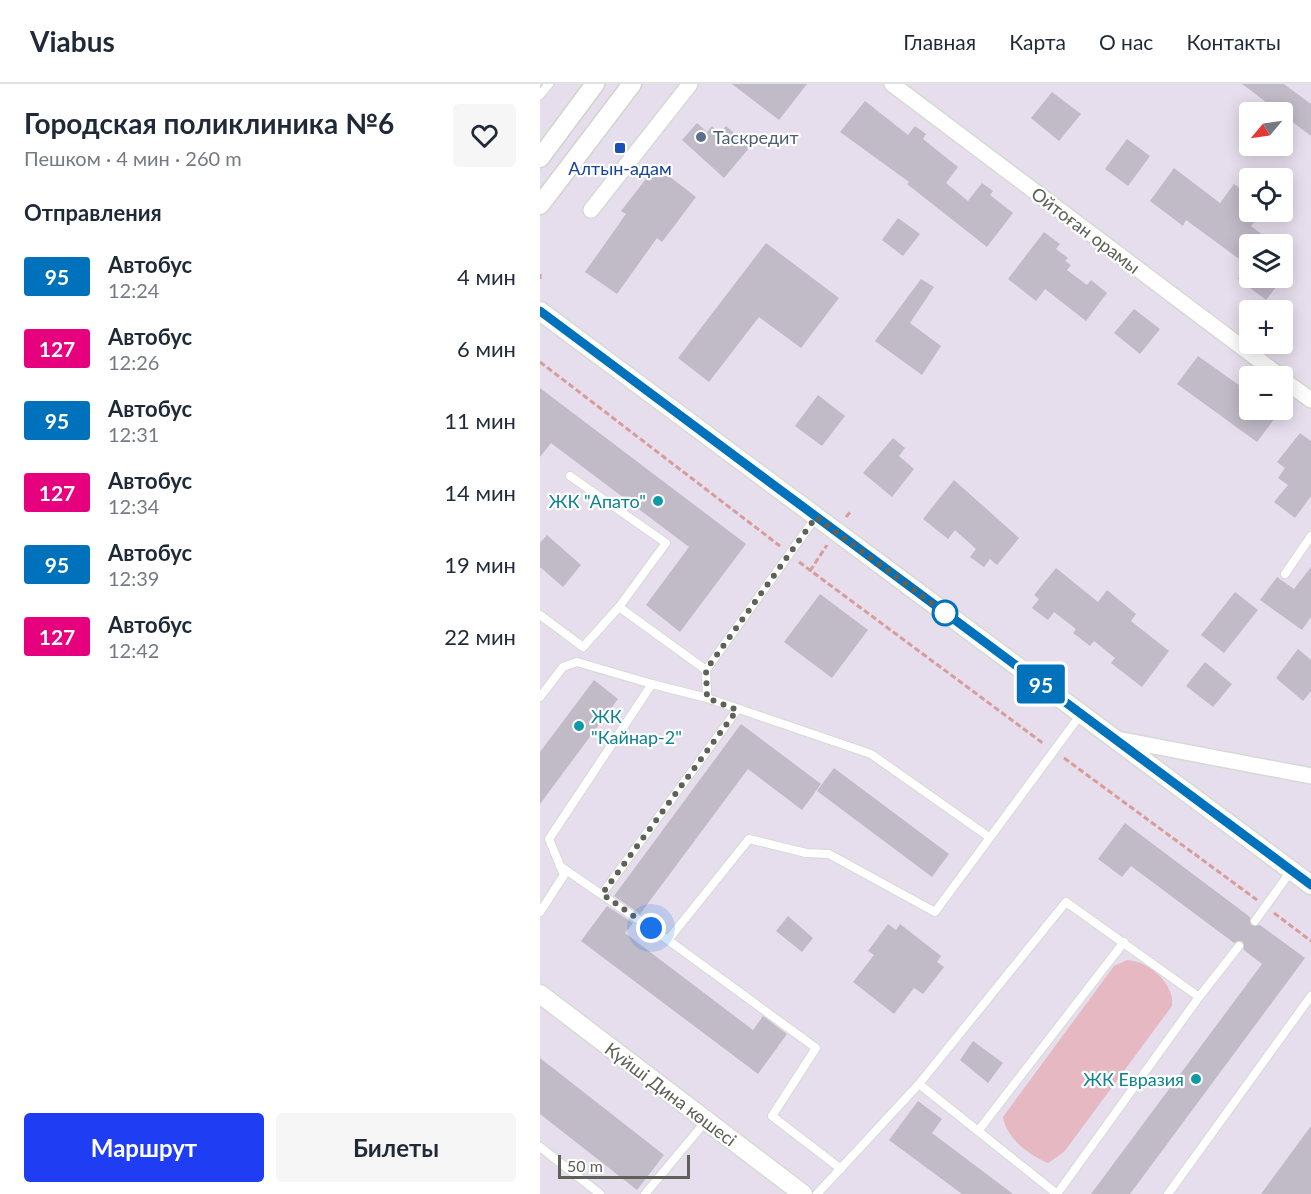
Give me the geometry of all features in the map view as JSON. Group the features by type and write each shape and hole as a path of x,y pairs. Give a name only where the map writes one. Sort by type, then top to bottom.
{"street":[{"path":"540,158 595,84"},
{"path":"540,205 632,84"},
{"path":"591,210 690,84"},
{"name":"Ойтоған орамы","path":"892,84 1265,366"},
{"path":"540,311 1311,885"},
{"name":"Ойтоған орамы","path":"1293,387 1311,400"},
{"path":"1113,738 1311,776"},
{"name":"Күйші Дина көшесі","path":"540,994 803,1194"}],"lane":[{"path":"540,95 549,84"},
{"path":"579,105 580,84"},
{"path":"540,615 583,647 619,606 666,543 570,476"},
{"path":"707,698 706,670 816,517"},
{"path":"1285,574 1311,536"},
{"path":"619,606 706,670"},
{"path":"540,697 563,667 577,662 707,698 871,754 989,837"},
{"path":"540,912 564,875 549,839 652,684"},
{"path":"602,894 737,710"},
{"path":"668,940 749,839 806,853 829,854 934,912 1081,714"},
{"path":"560,866 668,940 816,1048 772,1116 840,1169"},
{"path":"1255,921 1291,871"},
{"path":"818,1194 919,1084 1066,902 1199,997"},
{"path":"978,1131 1124,942"},
{"path":"919,1084 1057,1194 1199,997 1239,946"},
{"path":"1168,1194 1311,996"},
{"path":"645,1194 706,1120"},
{"path":"540,1148 600,1194"}],"path":[{"path":"540,274 540,279"},
{"path":"540,362 790,554 1311,941"}],"shaded area":[{"path":"1127,960 1144,965 1159,975 1169,990 1172,1006 1064,1152 1048,1163 1033,1155 1014,1139 1003,1117 1114,966"}],"building":[{"path":"732,84 807,84 779,120"},
{"path":"1242,84 1284,84 1311,104 1311,136 1293,122 1293,102 1266,102"},
{"path":"1052,92 1081,114 1059,141 1031,118"},
{"path":"865,101 908,135 915,126 926,134 923,139 958,167 946,183 968,201 982,183 993,191 990,195 1013,213 987,247 907,184 909,182 840,132"},
{"path":"697,123 707,132 712,126 719,133 726,126 750,147 724,178 682,140"},
{"path":"1127,139 1150,156 1128,186 1105,169"},
{"path":"656,166 696,197 662,242 657,238 617,294 585,272 626,214 621,211"},
{"path":"1174,168 1220,203 1234,184 1239,187 1239,222 1254,222 1251,226 1262,234 1239,234 1239,259 1186,220 1183,226 1150,201"},
{"path":"898,218 920,234 903,256 882,240"},
{"path":"1044,232 1060,244 1056,249 1068,258 1065,261 1071,265 1067,270 1087,285 1091,280 1107,293 1086,321 1045,289 1036,301 1008,279"},
{"path":"766,243 839,298 801,348 759,317 709,382 678,358"},
{"path":"921,279 934,287 910,323 941,346 922,375 875,341"},
{"path":"1250,288 1275,288 1266,300"},
{"path":"1134,309 1160,329 1140,354 1114,333"},
{"path":"1198,356 1239,385 1239,420 1274,420 1257,442 1177,384"},
{"name":"ЖК \"Апато\"","path":"540,388 746,544 680,632 646,605 689,547 551,443 540,457"},
{"path":"818,395 845,416 822,446 795,426"},
{"path":"1300,433 1311,441 1311,496 1295,518 1274,502 1288,485 1278,478 1285,468 1277,462"},
{"path":"893,438 905,448 899,456 914,469 892,497 863,473"},
{"path":"954,480 1019,538 997,565 990,559 984,567 970,557 976,549 955,530 948,539 923,519"},
{"path":"547,535 581,565 563,587 540,567 540,543"},
{"path":"1311,567 1311,617 1302,630 1260,600 1277,577 1294,589"},
{"path":"1056,568 1098,602 1107,590 1136,614 1131,621 1169,651 1142,687 1111,663 1115,658 1094,641 1090,646 1073,633 1076,629 1054,612 1048,620 1032,608 1039,599 1034,595"},
{"path":"1235,592 1258,610 1224,653 1201,635"},
{"path":"820,594 868,630 832,678 784,642"},
{"path":"1298,649 1311,660 1311,691 1303,701 1276,678"},
{"path":"1205,662 1232,684 1213,707 1186,686"},
{"name":"ЖК \"Кайнар-2\"","path":"594,680 618,699 540,804 540,752"},
{"path":"741,724 821,784 802,810 748,769 640,914 614,896"},
{"path":"834,768 949,854 932,877 817,791"},
{"name":"ЖК Евразия","path":"1125,823 1250,917 1251,925 1260,925 1305,958 1130,1194 1091,1194 1262,964 1244,950 1242,941 1234,943 1131,866 1122,877 1098,859"},
{"path":"607,906 633,923 625,933 753,1030 763,1016 787,1034 758,1074 581,941"},
{"path":"788,916 813,938 802,952 776,931"},
{"path":"888,924 896,930 900,924 941,956 937,962 944,967 923,994 914,988 894,1014 853,982 874,955 868,951"},
{"path":"973,1041 1003,1063 988,1083 960,1060"},
{"path":"540,1058 664,1155 637,1190 540,1114"},
{"path":"918,1101 942,1119 932,1133 1013,1194 962,1194 889,1140"},
{"path":"1311,1126 1311,1194 1261,1194"}],"bus line":[{"name":"95","path":"540,311 1311,885"}],"place":[{"name":"Таскредит","path":"701,137"},
{"name":"Алтын-адам","path":"620,148"},
{"name":"ЖК \"Апато\"","path":"658,501"},
{"name":"ЖК \"Кайнар-2\"","path":"579,726"},
{"name":"ЖК Евразия","path":"1196,1079"}],"route":[{"path":"651,928 602,894 737,710 707,698 706,670 816,517 945,613"}]}
